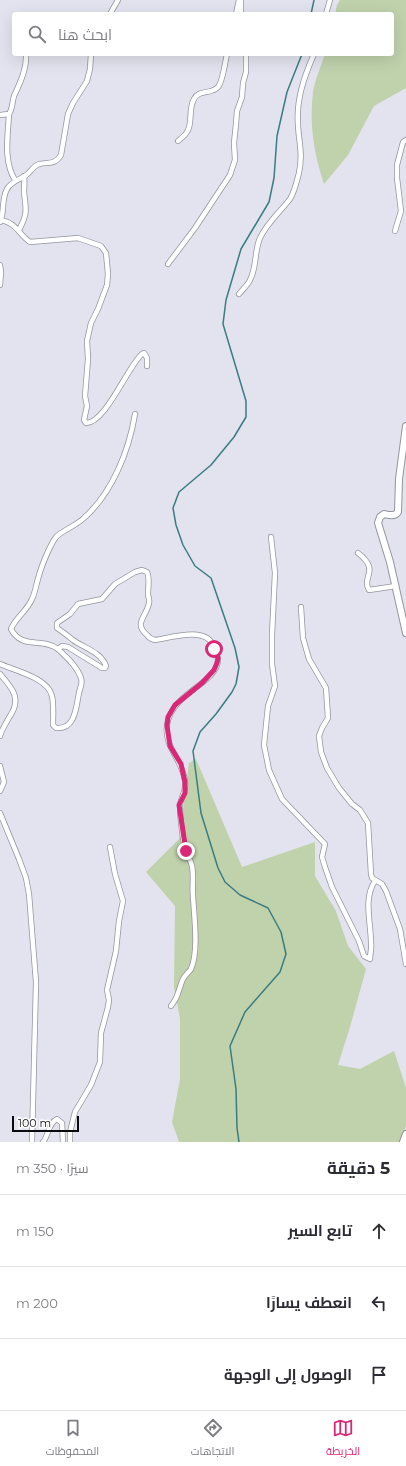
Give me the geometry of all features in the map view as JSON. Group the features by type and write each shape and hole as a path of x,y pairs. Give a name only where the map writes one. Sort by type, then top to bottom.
{"street":[{"path":"111,12 118,0"},
{"path":"237,12 240,0"},
{"path":"240,0 241,12"},
{"path":"327,12 330,0"},
{"path":"16,180 13,177 8,158 7,141 9,114 25,68 26,56"},
{"path":"91,56 87,81 68,114 61,155 56,162 37,165 8,187 3,198 0,221 6,221 20,230 30,242 78,238 101,246 106,253 108,274 107,285 91,323 87,341 88,360 85,396 87,406 84,420 86,423 92,423 97,418 144,353 146,355 147,366"},
{"path":"178,141 189,129 190,111 195,96 200,93 214,90 220,84 227,56"},
{"path":"168,264 195,228 230,175 235,160 234,143 237,118 246,72 246,56"},
{"path":"239,294 250,281 255,267 256,250 260,238 269,224 291,198 298,175 302,154 298,126 298,106 302,86 313,56"},
{"path":"0,115 9,114"},
{"path":"395,231 401,210 397,178 398,165 403,142 406,140"},
{"path":"20,230 27,208 24,191 24,176"},
{"path":"0,264 0,286"},
{"path":"0,664 40,680 47,686 52,694 54,705 53,724 56,728 59,729 71,722 76,712 82,682 80,675 71,662 52,645 27,643 15,636 11,629 16,619 27,608 33,598 40,571 56,536 82,520 98,504 107,489 125,454 130,439 134,414"},
{"path":"406,426 399,479 398,512 396,515 391,516 384,514 380,517 378,523 396,586 406,633"},
{"path":"271,537 274,574 272,664 275,686 268,706 264,745 269,770 282,799 325,844 322,856 332,887 359,941 364,956 370,959 372,944 369,898 371,886 375,881"},
{"path":"358,553 368,563 370,568 367,582 369,590 396,586"},
{"path":"58,649 62,646 68,647 102,668 105,668 105,663 95,653 74,641 57,628 57,623 70,614 78,604 102,599 115,584 135,572 142,570 147,572 149,575 148,595 150,603 141,623 141,628 144,633 151,639 155,640 190,634 207,638 213,644 218,658 217,663 209,676 175,705 168,717 167,726 170,746 181,764 185,782 185,793 179,805 186,851 192,866 195,935 191,968 183,979 171,1006"},
{"path":"301,607 303,638 309,659 326,688 328,718 319,736 321,752 327,768 339,788 352,804 360,810 368,823 371,874 375,881 382,884 386,891 400,929 406,964"},
{"path":"0,674 15,695 15,705 0,736"},
{"path":"0,766 4,782 0,791"},
{"path":"0,813 26,878 29,894 36,982 32,1142"},
{"path":"70,1142 70,1132 75,1112 91,1085 100,1062 100,1033 108,1007 109,1000 107,990 116,951 123,901 115,874 110,847"},
{"path":"43,1142 46,1139 53,1123 57,1120 62,1123 63,1142"},
{"path":"403,1142 406,1134"}],"green space":[{"path":"340,0 406,0 406,88 374,106 348,155 324,184 313,139 312,104 314,87 324,56 394,56 394,12 335,12"},
{"path":"196,759 242,867 315,842 315,876 336,911 348,946 366,969 338,1065 360,1069 394,1051 406,1088 406,1125 401,1142 179,1142 172,1122 180,1079 180,1018 174,988 175,906 146,872 179,839 189,763"}],"waterway":[{"path":"311,12 314,0"},
{"path":"239,1142 237,1128 236,1089 230,1046 245,1012 280,972 286,954 281,932 268,908 240,895 225,882 218,868 201,813 193,751 200,732 216,714 232,692 236,684 239,667 235,648 211,578 195,566 183,545 176,525 173,508 179,492 211,465 234,437 246,417 246,401 223,324 226,300 241,249 269,202 274,178 277,136 287,92 301,56"}],"route":[{"path":"186,851 179,805 185,793 185,782 181,764 170,746 167,736 168,717 175,705 202,683 214,670 218,658 214,649"}]}
